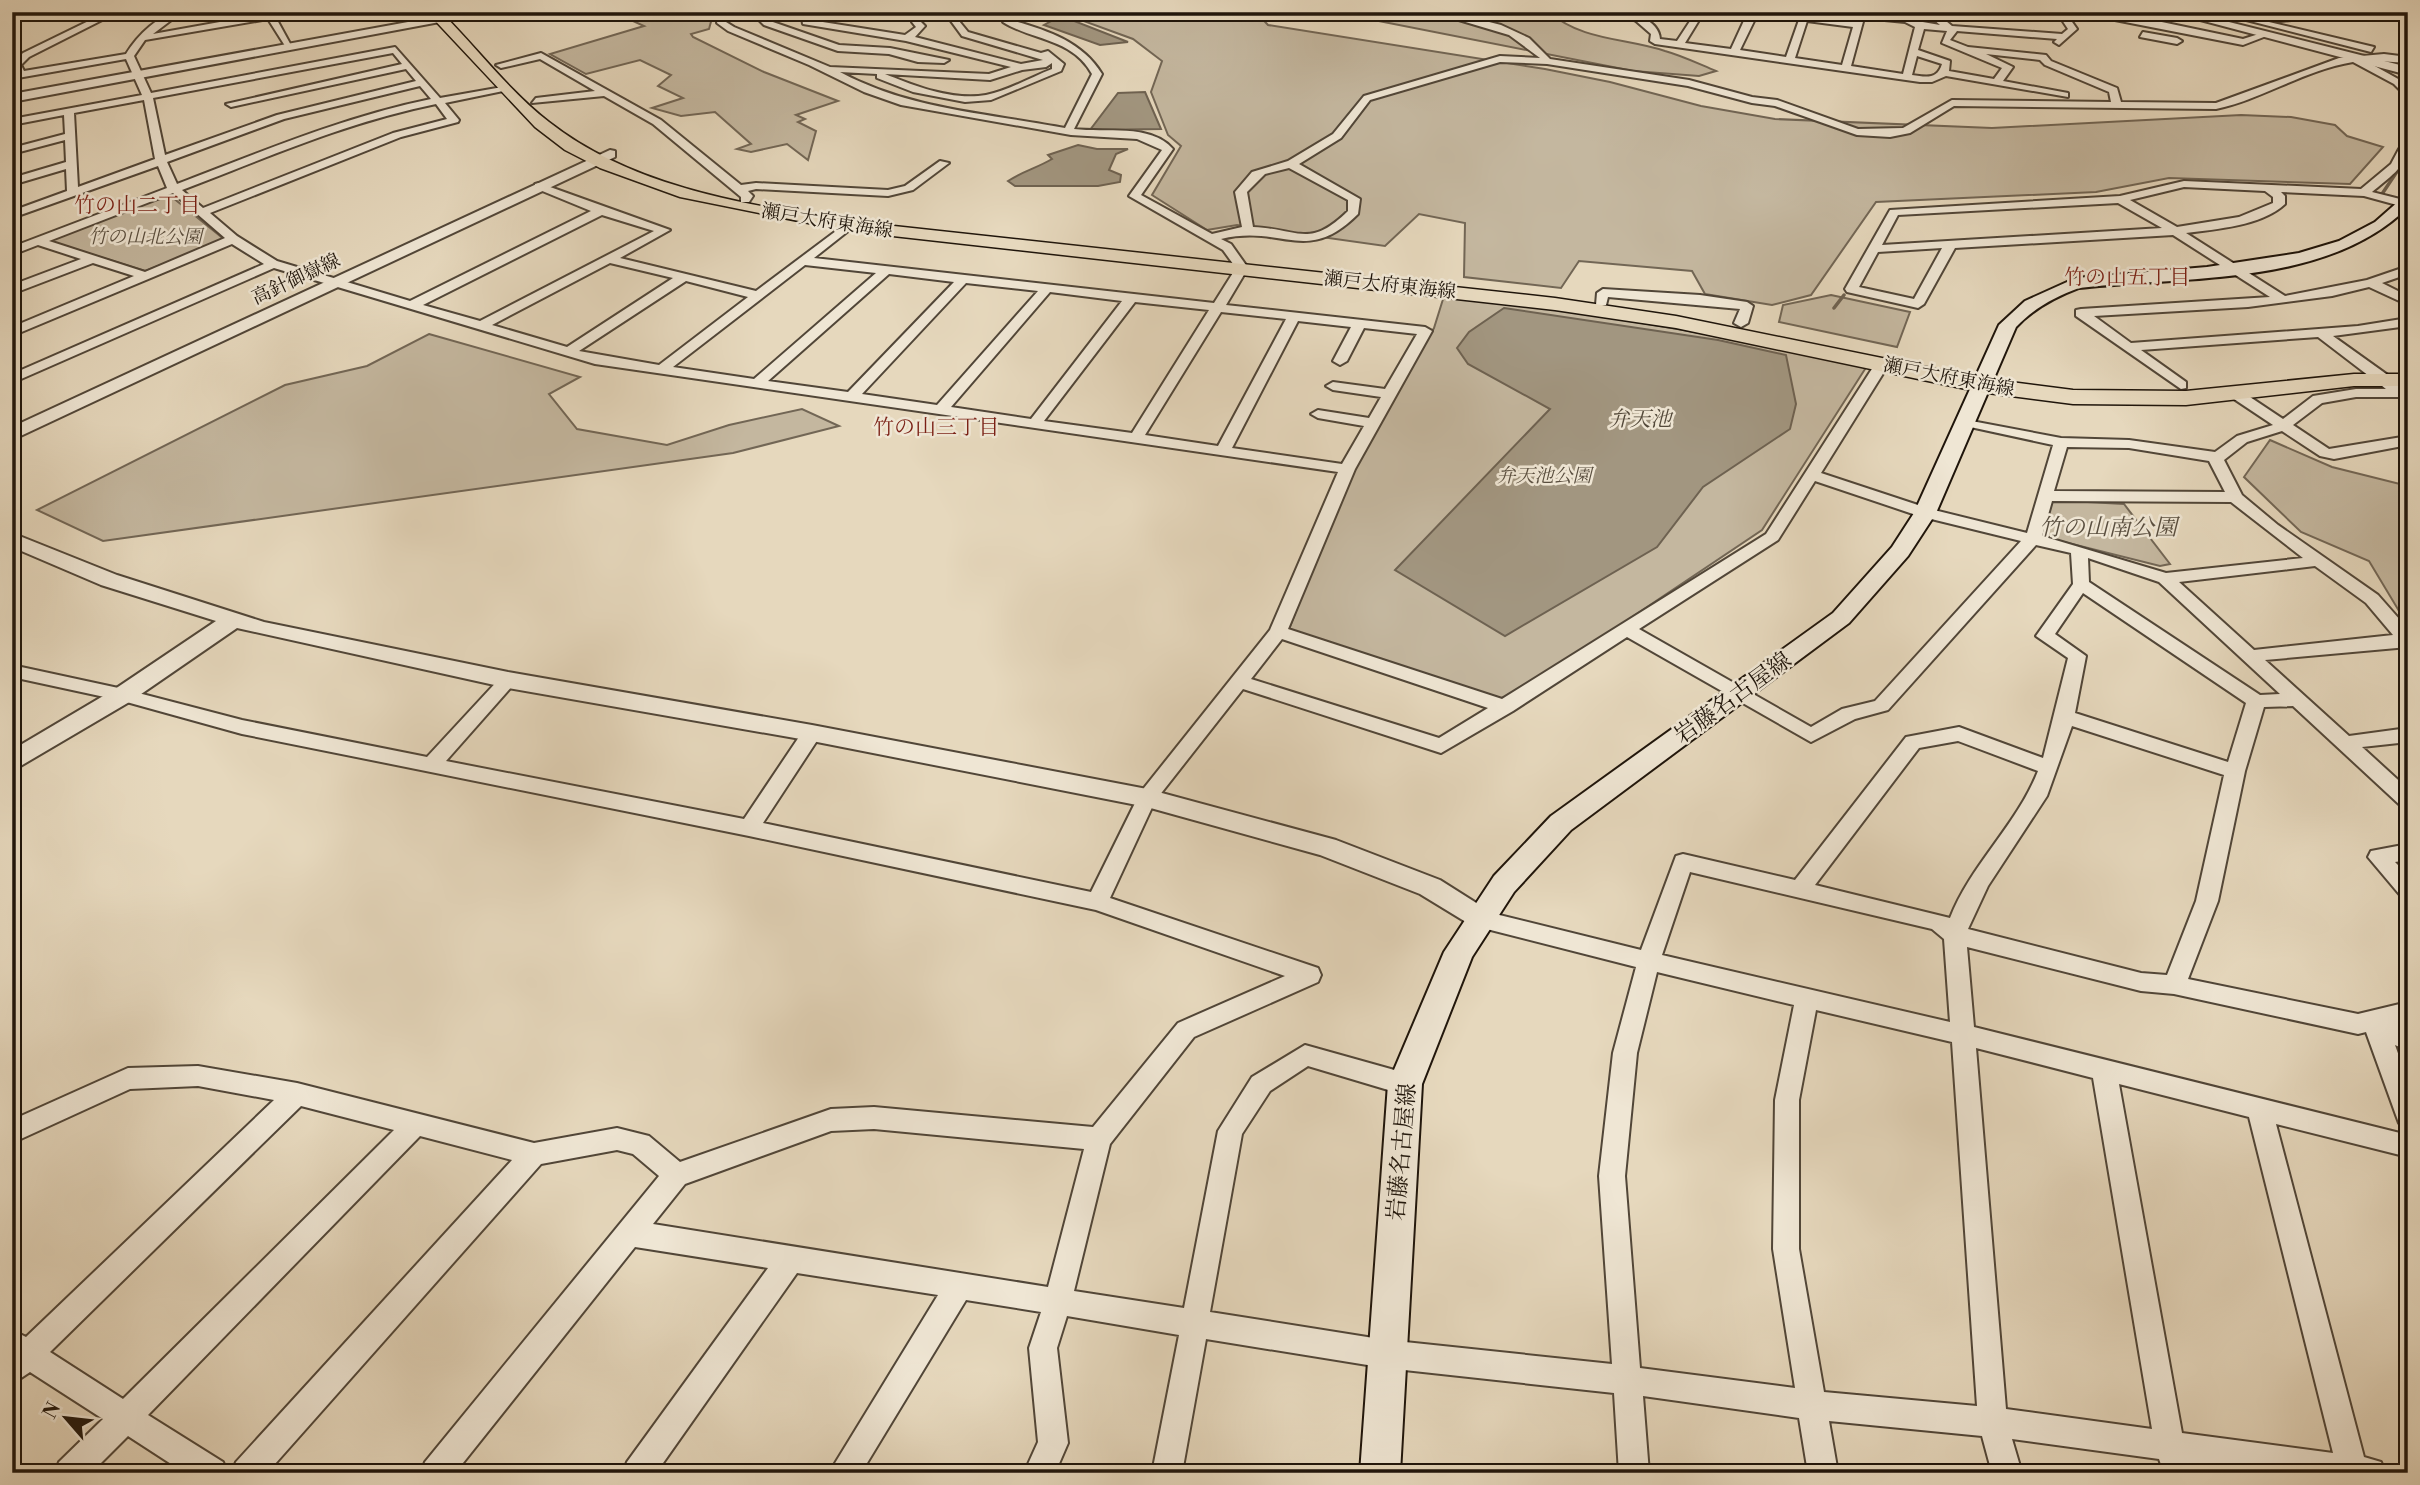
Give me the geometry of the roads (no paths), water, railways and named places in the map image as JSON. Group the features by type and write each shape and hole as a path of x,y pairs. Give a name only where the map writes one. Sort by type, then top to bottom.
{"main road":[{"name":"瀬戸大府東海線","path":"441,15 501,65 557,121 603,157 677,181 852,219 1555,304 1676,322 1882,364 1983,379 2122,388 2377,374 2404,390"},
{"name":"瀬戸大府東海線","path":"441,15 505,88 542,124 630,173 723,203 848,226 1601,302 1741,323 2073,397 2138,400 2236,394 2408,369"},
{"name":"岩藤名古屋線","path":"1380,1473 1405,1084 1437,1001 1479,919 1504,884 1561,823 1842,618 1900,551 1925,513 2008,324 2023,308 2046,293 2076,283 2276,263 2348,244 2376,231 2396,216 2406,202"}],"street":[{"path":"114,12 26,55 16,65 17,76 129,56 140,39 178,12"},
{"path":"140,39 295,12"},
{"path":"691,12 725,13 721,23 731,29 825,68 880,96 919,107 1053,126 1068,131 1152,137 1163,142 1168,149 1135,196 1227,247 1240,264 1220,307 1136,438"},
{"path":"767,12 762,19 767,23 838,48 890,51 928,60 961,59 975,54"},
{"path":"814,12 806,18 806,22 906,38 1021,67"},
{"path":"917,12 916,22 921,26"},
{"path":"906,38 917,33 928,12"},
{"path":"1036,12 1034,16 1006,15 1007,22 1079,49 1097,74 1068,131"},
{"path":"1436,12 1502,29 1538,48 1547,61"},
{"path":"1621,12 1641,16 1655,33 1655,41 1932,80 1941,78 1946,72 1947,63 1912,51"},
{"path":"1679,45 1700,12"},
{"path":"1734,52 1753,12 1906,20 1920,26 2065,37"},
{"path":"2033,12 2061,14 2071,27"},
{"path":"2078,12 2157,24 2243,42 2265,35"},
{"path":"2175,12 2408,71"},
{"path":"2219,12 2408,58"},
{"path":"2247,20 2376,12"},
{"path":"1931,14 2071,27"},
{"path":"1931,14 1953,32 1945,41 2008,67 1997,82"},
{"path":"12,98 290,47 441,15"},
{"path":"825,68 990,77 1021,67 1043,65 1048,61 1046,57 965,34 956,15"},
{"path":"862,70 916,90 965,99 988,98 1056,71 1059,64 1053,57 983,37 957,22 956,15"},
{"path":"1788,61 1805,15"},
{"path":"270,16 290,47"},
{"path":"1846,69 1860,17"},
{"path":"2157,24 2141,37 2177,41 2210,37"},
{"path":"1907,77 1920,26"},
{"path":"2043,57 2065,37 2071,27"},
{"path":"1948,37 2054,47"},
{"path":"12,122 394,50 454,120 397,135 201,213"},
{"path":"1968,50 2043,57 2048,63 2114,90 2116,102"},
{"path":"1248,230 1241,192 1249,177 1291,164 1337,136 1367,98 1500,59 1547,61 1689,82 1752,100 1777,103 1857,132 1879,133 1906,131 1952,103 2230,103 2328,62 2380,55 2408,58"},
{"path":"129,56 148,96 161,161 173,188 233,239 273,264 567,353 755,385 1347,469"},
{"path":"501,65 541,56 657,122 742,195 756,186 888,193 909,188 944,163"},
{"path":"2351,57 2397,82 2408,94"},
{"path":"12,215 161,161 235,118 408,66"},
{"path":"1946,72 2099,103"},
{"path":"223,82 235,118"},
{"path":"235,118 310,108 422,83"},
{"path":"12,251 338,126 505,88"},
{"path":"536,101 603,93"},
{"path":"69,111 73,192"},
{"path":"12,151 70,136"},
{"path":"2364,194 2395,166 2403,151 2408,150"},
{"name":"高針御嶽線","path":"12,434 603,157"},
{"path":"12,182 71,164"},
{"path":"1210,238 1248,230 1310,240 1336,232 1354,212 1354,199 1291,164"},
{"path":"1950,245 1918,304 1851,289 1894,212 2120,200 2184,184 2364,194 2406,202"},
{"path":"479,327 664,230 601,211 539,186"},
{"path":"1873,249 2175,231 2269,211 2279,204 2279,196 2270,190"},
{"path":"2120,200 2175,231 2281,299"},
{"path":"410,306 601,211"},
{"path":"661,370 761,296 848,226"},
{"path":"12,332 233,239"},
{"path":"38,241 146,276"},
{"path":"12,290 91,259"},
{"path":"609,259 761,296"},
{"path":"806,261 1426,331 1347,469 1278,632 1147,798 1097,902"},
{"path":"12,379 273,264"},
{"path":"755,385 886,270"},
{"path":"2181,385 2081,313 2281,299 2373,284 2408,270"},
{"path":"567,353 684,276"},
{"path":"850,399 963,279"},
{"path":"2373,284 2408,301"},
{"path":"940,411 1047,288"},
{"path":"1034,424 1131,298"},
{"path":"1223,450 1294,316"},
{"path":"2129,347 2321,333 2408,322"},
{"path":"1340,361 1359,324"},
{"path":"2321,333 2377,374"},
{"path":"1237,681 1441,746 1772,537 1882,364"},
{"path":"1333,386 1390,394"},
{"path":"1966,422 2061,442 2129,444 2215,457 2224,454 2242,439 2281,427 2318,400 2356,393 2404,390"},
{"path":"2236,394 2281,427 2325,453 2334,454 2408,440"},
{"path":"1318,414 1374,422"},
{"path":"1628,630 1811,736 1849,714 1881,706 2032,538 2061,442"},
{"path":"2215,457 2235,497 2372,599 2407,640"},
{"path":"1812,475 1925,513 2078,550 2165,578 2318,561"},
{"path":"2046,496 2235,497"},
{"path":"12,539 109,580 232,621 508,680 812,733 1147,798 1328,847 1430,887 1479,919 1511,929 1961,1034 2408,1146"},
{"path":"2007,1473 1993,1422 1955,935 1961,911 2037,795 2065,717 2077,656 2045,636 2081,584 2078,550"},
{"path":"2165,578 2408,801"},
{"path":"2081,584 2256,701 2298,700"},
{"path":"12,762 122,695 232,621"},
{"path":"1278,632 1506,706"},
{"path":"2248,656 2407,640"},
{"path":"12,671 122,695 242,727 749,828 1097,902 1310,975 1186,1030 1099,1139 1058,1302 1043,1348 1053,1443 1039,1473"},
{"path":"431,765 508,680"},
{"path":"2174,985 2207,901 2235,771 2256,701"},
{"path":"2065,717 2235,771"},
{"path":"749,828 812,733"},
{"path":"1800,888 1913,742 1959,734 2047,767"},
{"path":"2343,743 2408,735"},
{"path":"2408,852 2378,858 2408,889"},
{"path":"1634,1473 1612,1176 1625,1053 1649,960 1683,862 1939,922 1955,935 2141,982 2174,985 2358,1024 2408,1012"},
{"path":"1807,997 1787,1100 1786,1249 1822,1473"},
{"path":"2374,1021 2408,1041"},
{"path":"2374,1021 2408,1115"},
{"path":"1167,1473 1230,1131 1261,1084 1305,1055 1405,1084"},
{"path":"2104,1070 2174,1460"},
{"path":"12,1132 128,1079 198,1076 297,1094 534,1154 617,1139 640,1144 676,1175"},
{"path":"212,1473 127,1415 18,1356 297,1094"},
{"path":"629,1233 1386,1354 1627,1380 1810,1405 1993,1422 2174,1460 2358,1472 2259,1107"},
{"path":"436,1473 676,1175 831,1120 874,1118 1099,1139"},
{"path":"70,1473 415,1125"},
{"path":"247,1473 534,1154"},
{"path":"638,1473 791,1259"},
{"path":"844,1473 960,1286"}],"water":[{"path":"1055,12 1066,12 1069,19 1128,42 1100,45 1044,25 1053,20"},
{"path":"1145,92 1161,129 1090,130 1118,93"},
{"path":"1078,145 1097,149 1128,149 1116,154 1109,170 1121,175 1120,182 1098,186 1015,186 1008,181 1052,159 1048,155"},
{"name":"弁天池","path":"1504,308 1718,340 1786,355 1796,404 1790,429 1703,487 1657,547 1505,636 1395,570 1550,409 1468,364 1457,348 1469,332"}],"waterway":[{"path":"2399,169 2408,155"},
{"path":"2382,194 2400,167"},
{"path":"1834,308 1844,295"}],"district":[{"name":"竹の山二丁目","path":"137,206"},
{"name":"竹の山五丁目","path":"2127,278"},
{"name":"竹の山三丁目","path":"936,428"}],"park label":[{"name":"竹の山北公園","path":"145,237"},
{"name":"弁天池公園","path":"1544,476"},
{"name":"竹の山南公園","path":"2108,528"}]}
